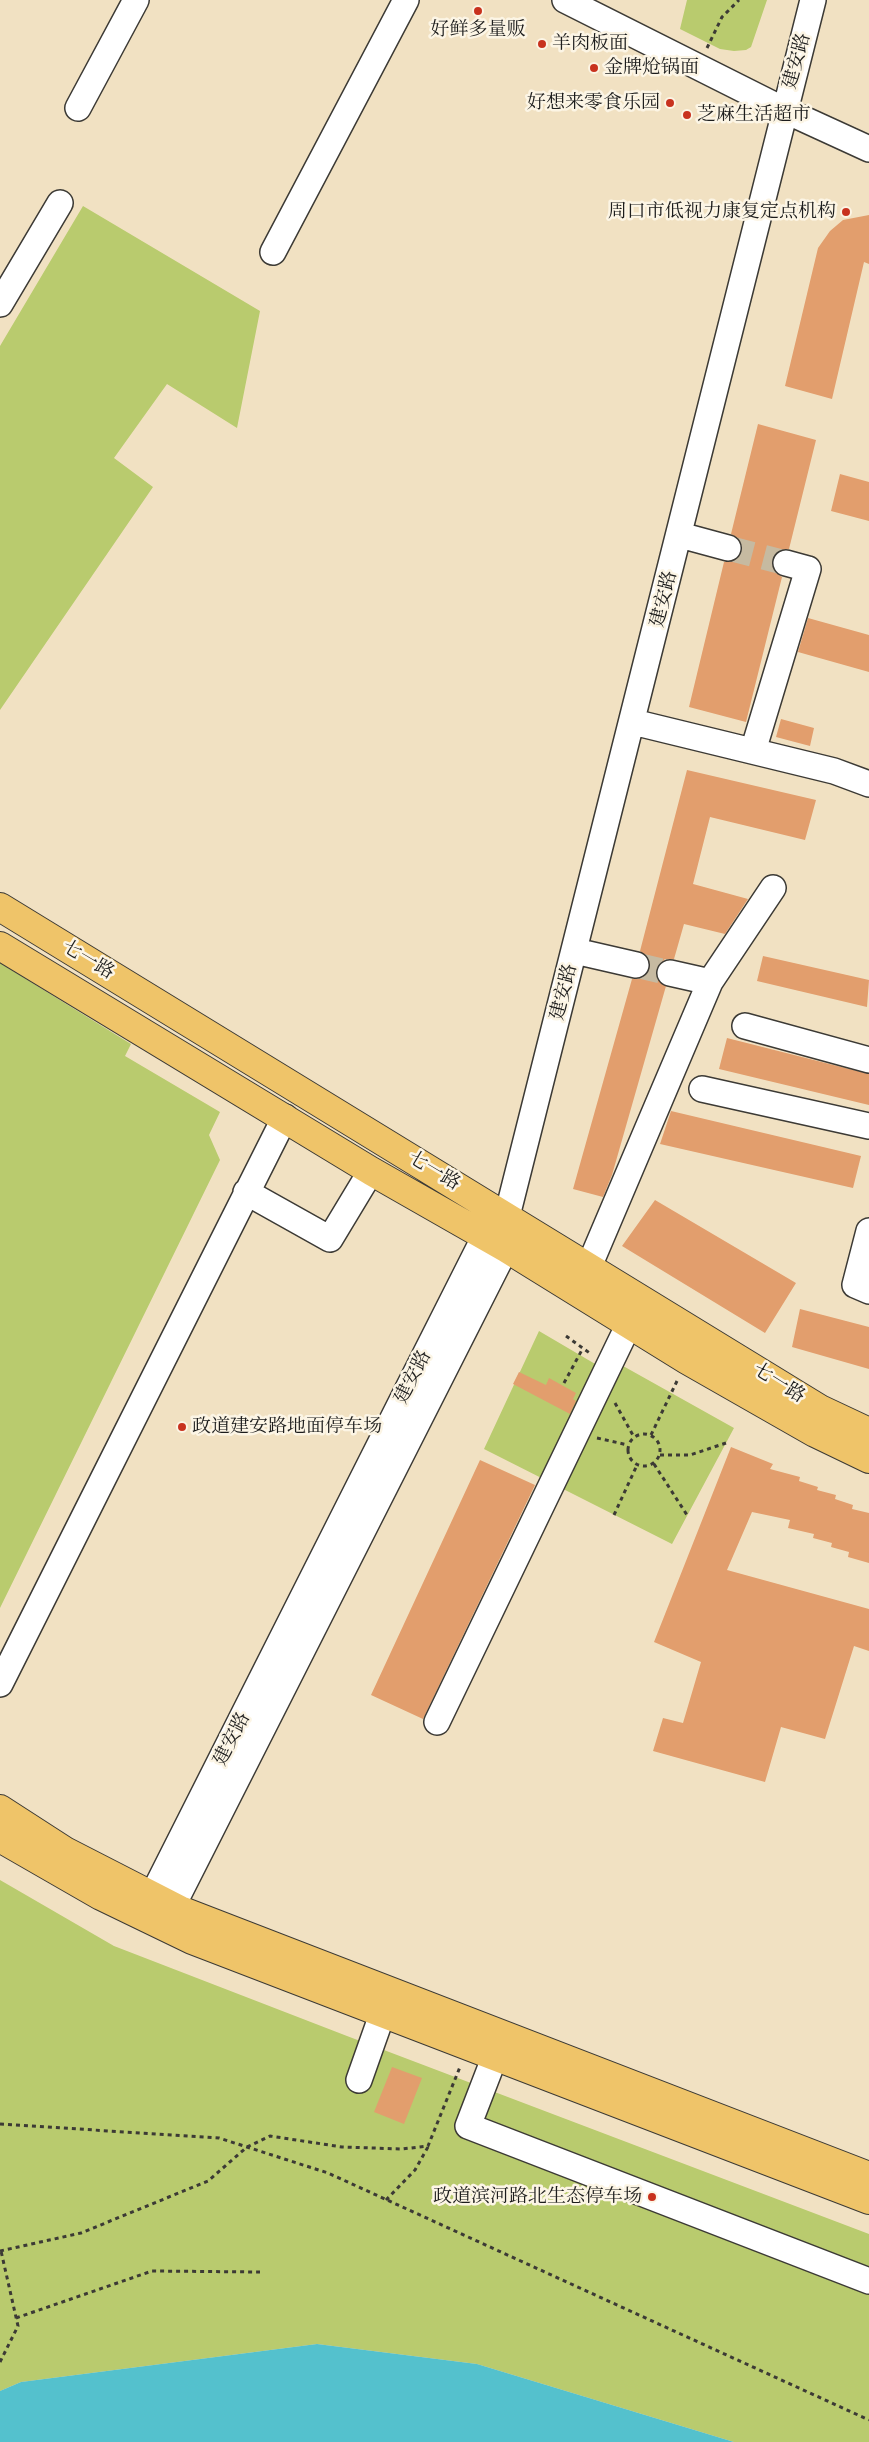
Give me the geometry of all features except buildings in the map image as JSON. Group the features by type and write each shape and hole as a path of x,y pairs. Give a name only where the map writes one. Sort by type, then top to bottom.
{"main road":[{"name":"七一路","path":"0,907 508,1216 820,1409 869,1432"},
{"name":"七一路","path":"0,946 371,1171 495,1242 687,1360 815,1433 869,1459"},
{"path":"0,1809 157,1911 192,1940 869,2200"},
{"path":"0,1838 101,1896 157,1911 869,2176"}],"street":[{"path":"78,108 136,0"},
{"path":"273,252 406,0"},
{"path":"565,0 784,110 869,149"},
{"name":"建安路","path":"157,1911 508,1216 813,0"},
{"path":"0,304 60,203"},
{"path":"680,535 728,548"},
{"path":"753,751 808,569 786,564"},
{"path":"633,722 834,771 869,784"},
{"path":"590,1264 710,982 773,888"},
{"path":"574,951 636,965"},
{"path":"670,973 710,982"},
{"path":"745,1026 869,1060"},
{"path":"702,1088 869,1126"},
{"path":"0,1684 284,1117"},
{"path":"246,1192 330,1240 371,1171"},
{"path":"869,1231 855,1285 869,1291"},
{"path":"437,1722 629,1324"},
{"path":"359,2080 383,2012"},
{"path":"495,2056 468,2126 869,2280"}],"path":[{"path":"699,67 722,17 739,0"},
{"path":"566,1336 609,1365 614,1402 634,1437"},
{"path":"564,1383 582,1348"},
{"path":"651,1435 687,1360"},
{"path":"642,1434 651,1435 658,1441 661,1449 660,1455 654,1464 646,1467 637,1465 630,1460 627,1452 628,1445 634,1437 642,1434"},
{"path":"573,1442 600,1438 628,1445"},
{"path":"660,1455 690,1455 726,1443"},
{"path":"654,1464 687,1515"},
{"path":"614,1515 637,1465"},
{"path":"386,2200 416,2170 428,2146 469,2045"},
{"path":"0,2124 219,2138 328,2173 869,2420"},
{"path":"0,2362 18,2326 0,2251 81,2233 208,2181 247,2147 270,2136 342,2147 402,2149 428,2146"},
{"path":"16,2318 152,2271 260,2272"}],"green space":[{"path":"687,0 767,0 751,47 746,50 734,51 720,49 680,29"},
{"path":"83,206 260,311 237,428 167,384 114,458 153,487 0,710 0,346"},
{"path":"0,963 131,1044 125,1056 220,1112 209,1135 220,1160 0,1608"},
{"path":"539,1331 602,1368 607,1357 734,1428 672,1544 484,1449"},
{"path":"0,1880 114,1946 869,2234 869,2442 734,2442 477,2364 317,2344 21,2382 0,2391"}],"water":[{"path":"317,2344 477,2364 734,2442 0,2442 0,2391 21,2382"}],"tunnel":[{"path":"728,548 786,563"},
{"path":"636,965 670,973"}],"place":[{"name":"好鲜多量贩","path":"478,11"},
{"name":"羊肉板面","path":"542,44"},
{"name":"金牌炝锅面","path":"594,68"},
{"name":"好想来零食乐园","path":"670,103"},
{"name":"芝麻生活超市","path":"687,115"},
{"name":"周口市低视力康复定点机构","path":"846,212"},
{"name":"政道建安路地面停车场","path":"182,1427"},
{"name":"政道滨河路北生态停车场","path":"652,2197"}]}
